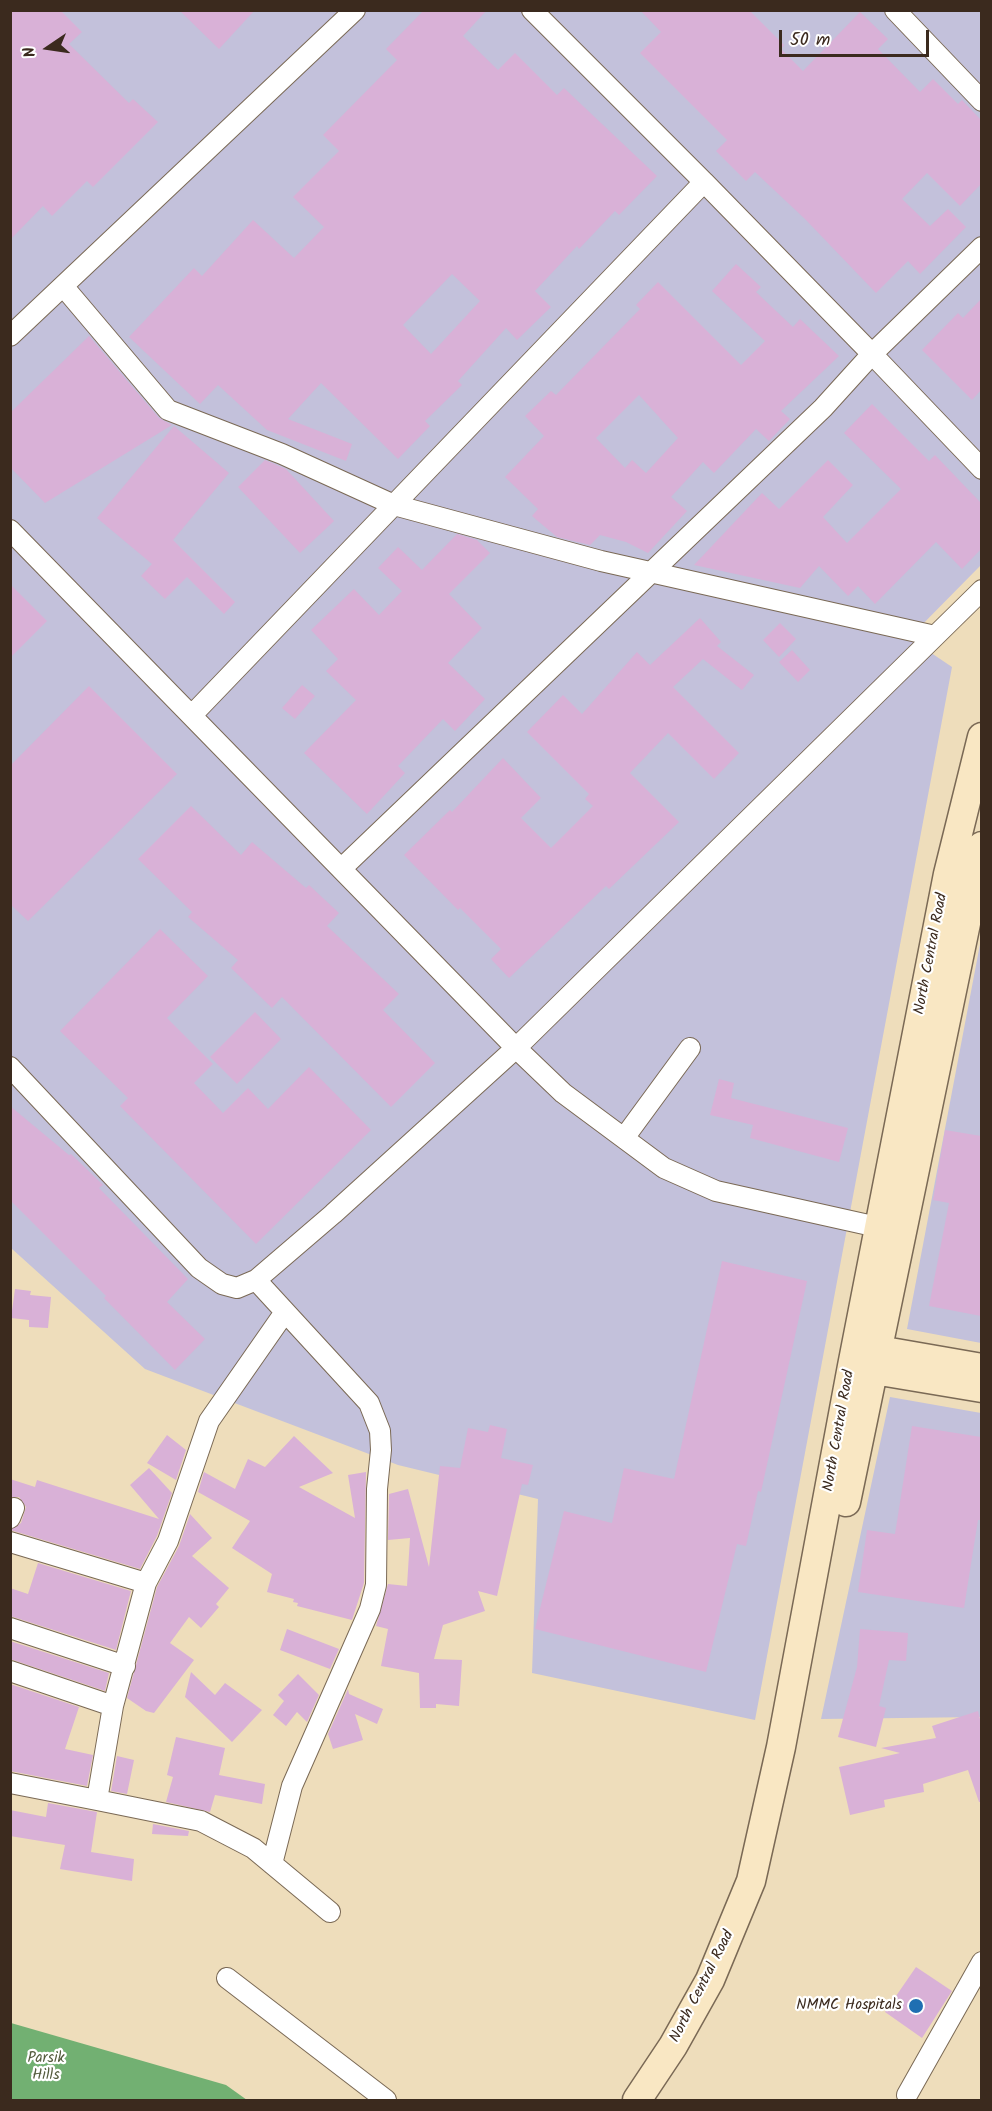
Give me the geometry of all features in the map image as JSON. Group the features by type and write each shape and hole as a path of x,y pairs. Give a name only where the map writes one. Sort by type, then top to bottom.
{"main road":[{"name":"North Central Road","path":"654,2100 705,2024 731,1972 766,1882 785,1802 889,1229 948,874 981,737"},
{"name":"North Central Road","path":"889,1229 981,846"},
{"name":"North Central Road","path":"637,2100 673,2046 710,1980 751,1881 865,1358"},
{"path":"865,1358 981,1368"},
{"path":"865,1358 981,1388"}],"street":[{"path":"10,336 355,10"},
{"path":"532,10 704,182 981,469"},
{"path":"896,11 981,101"},
{"path":"192,715 704,182"},
{"path":"342,868 823,408 872,354 981,247"},
{"path":"63,286 168,410 282,454 394,505 546,547 935,636"},
{"path":"10,530 516,1048 563,1093 664,1168 716,1191 889,1229"},
{"path":"10,1066 199,1268 222,1284 237,1288 256,1280 333,1214 516,1048 981,590"},
{"path":"624,1138 690,1048"},
{"path":"256,1280 369,1403 377,1420 381,1450 377,1489 376,1585 370,1609 292,1786 272,1864"},
{"path":"97,1800 113,1706 146,1583 168,1541 209,1421 285,1312"},
{"path":"10,1542 146,1583"},
{"path":"10,1628 125,1666"},
{"path":"10,1671 113,1706"},
{"path":"10,1783 201,1821 253,1848 330,1912"},
{"path":"907,2098 981,1962"},
{"path":"227,1978 386,2100"}],"shaded area":[{"path":"11,11 981,11 981,565 909,638 952,667 755,1720 532,1673 538,1499 398,1465 145,1369 11,1248"},
{"path":"981,939 981,1343 907,1329"},
{"path":"890,1397 981,1413 981,1717 821,1719"}],"green space":[{"name":"Parsik Hills","path":"11,2023 226,2085 247,2100 11,2100"}],"building":[{"path":"10,10 60,10 82,32 69,44 129,103 133,99 158,122 93,187 87,181 52,216 43,206 10,240"},
{"path":"179,10 255,10 219,49"},
{"path":"424,10 487,10 463,36 498,70 515,53 557,95 564,88 657,176 619,215 615,211 579,249 577,246 535,291 551,307 517,340 506,328 458,381 462,385 425,421 430,426 398,459 321,383 288,419 352,444 346,461 267,430 218,385 200,404 129,337 194,268 202,276 253,220 294,258 324,227 293,197 339,151 323,135 397,60 386,49","holes":["452,274 480,301 431,354 403,325"]},
{"path":"640,10 749,10 784,45 781,49 803,71 860,12 888,39 878,49 920,92 933,79 958,104 962,100 981,120 981,184 960,206 927,173 902,199 930,226 948,209 966,227 920,274 908,261 876,293 805,219 755,172 746,181 716,151 727,140 640,53 661,32"},
{"path":"736,264 761,287 756,292 793,327 800,319 839,356 781,411 790,419 769,441 756,429 714,473 703,462 671,497 687,511 648,553 626,542 600,535 590,545 557,537 532,516 538,509 505,477 544,436 525,416 551,391 556,395 640,309 636,305 658,282 741,365 765,341 712,291","holes":["639,395 678,438 646,473 632,460 625,468 596,438"]},
{"path":"981,299 981,390 972,400 922,350 958,313 963,318"},
{"path":"89,336 159,418 172,425 45,503 10,467 10,413"},
{"path":"872,404 929,461 935,455 981,503 981,549 962,569 936,542 875,604 858,586 848,596 819,566 800,588 694,565 762,493 779,509 828,460 853,485 823,517 847,543 901,489 844,433"},
{"path":"174,426 229,473 173,540 235,602 224,614 187,577 165,599 141,576 152,564 97,518"},
{"path":"265,460 286,469 334,521 300,553 238,487"},
{"path":"457,534 477,540 490,553 449,594 482,628 448,663 485,699 455,731 443,719 398,766 405,773 367,814 304,753 356,700 326,671 338,659 311,630 354,589 379,615 402,591 378,568 398,547 422,570"},
{"path":"10,584 47,621 10,658"},
{"path":"700,618 721,642 717,646 754,675 742,690 703,659 673,687 739,753 714,779 668,733 630,773 679,822 609,889 606,886 509,978 491,959 501,949 460,908 458,910 404,855 450,810 452,812 503,758 541,798 521,818 551,848 593,806 585,799 589,794 527,732 563,695 582,714 637,652 650,665"},
{"path":"780,623 796,639 779,657 763,640"},
{"path":"792,650 810,670 798,682 779,662"},
{"path":"302,685 315,696 295,719 282,708"},
{"path":"89,686 177,774 28,921 10,904 10,766"},
{"path":"191,806 241,855 252,842 306,888 309,885 339,913 327,926 399,994 383,1010 435,1063 391,1107 282,997 272,1008 231,968 238,960 188,917 192,912 138,859"},
{"path":"160,929 208,976 167,1018 213,1064 194,1083 223,1113 248,1088 268,1109 309,1067 371,1130 256,1244 120,1106 128,1098 60,1031"},
{"path":"255,1012 281,1039 237,1084 210,1057"},
{"path":"719,1079 734,1083 731,1098 848,1128 839,1162 750,1138 753,1125 710,1115"},
{"path":"10,1106 69,1155 71,1154 103,1185 99,1188 188,1279 167,1302 205,1339 175,1370 104,1298 106,1296 10,1200"},
{"path":"945,1130 981,1136 981,1316 929,1306 949,1203 933,1200"},
{"path":"722,1261 807,1281 761,1492 758,1491 746,1546 737,1544 706,1672 535,1629 564,1511 612,1523 624,1468 674,1479"},
{"path":"15,1289 31,1291 30,1295 51,1297 48,1328 29,1327 29,1320 11,1318"},
{"path":"490,1425 507,1429 501,1458 533,1465 528,1485 522,1484 497,1596 478,1591 485,1611 443,1625 434,1659 462,1660 459,1706 436,1704 436,1708 420,1708 419,1673 381,1666 388,1629 376,1626 388,1584 407,1586 410,1538 388,1540 389,1494 408,1489 429,1567 440,1466 460,1468 468,1428 488,1432"},
{"path":"912,1426 981,1437 981,1520 978,1520 964,1608 858,1592 867,1530 895,1534"},
{"path":"167,1435 186,1450 176,1480 147,1463"},
{"path":"294,1436 333,1473 299,1487 355,1518 348,1475 366,1472 364,1583 352,1620 297,1606 298,1603 293,1602 294,1599 267,1592 272,1574 232,1548 250,1521 198,1492 204,1472 235,1489 248,1459 265,1467"},
{"path":"149,1468 172,1493 157,1536 140,1569 10,1530 21,1523 26,1507 19,1497 10,1497 10,1479 35,1487 37,1480 159,1519 130,1485"},
{"path":"190,1514 212,1538 192,1556 229,1588 216,1604 219,1607 201,1628 189,1617 170,1643 194,1660 154,1713 146,1711 127,1698 157,1587 179,1546"},
{"path":"38,1563 131,1591 116,1650 10,1616 10,1588 28,1594"},
{"path":"287,1629 339,1649 330,1669 280,1650"},
{"path":"860,1629 908,1633 906,1661 889,1660 879,1706 886,1708 876,1747 838,1737 857,1667"},
{"path":"10,1641 109,1673 105,1691 10,1659"},
{"path":"191,1672 215,1695 225,1683 262,1710 232,1742 185,1697"},
{"path":"298,1674 319,1695 307,1722 297,1712 286,1726 273,1715 284,1701 278,1695"},
{"path":"10,1684 79,1707 65,1749 93,1755 87,1786 10,1771"},
{"path":"348,1689 349,1694 383,1709 377,1724 355,1714 363,1740 333,1749 328,1734"},
{"path":"978,1711 981,1723 981,1802 979,1802 968,1770 923,1784 924,1792 884,1800 885,1807 850,1815 839,1767 900,1753 881,1748 936,1738 932,1726"},
{"path":"176,1737 225,1748 219,1775 265,1784 262,1804 215,1795 210,1812 166,1802 173,1777 167,1775"},
{"path":"117,1756 134,1760 127,1794 111,1791"},
{"path":"48,1803 97,1812 91,1852 134,1859 132,1881 60,1869 65,1845 10,1836 10,1810 46,1817"},
{"path":"153,1824 189,1831 188,1836 152,1834"},
{"path":"916,1967 952,1991 922,2038 885,2012"}],"place":[{"name":"NMMC Hospitals","path":"916,2006"}]}
